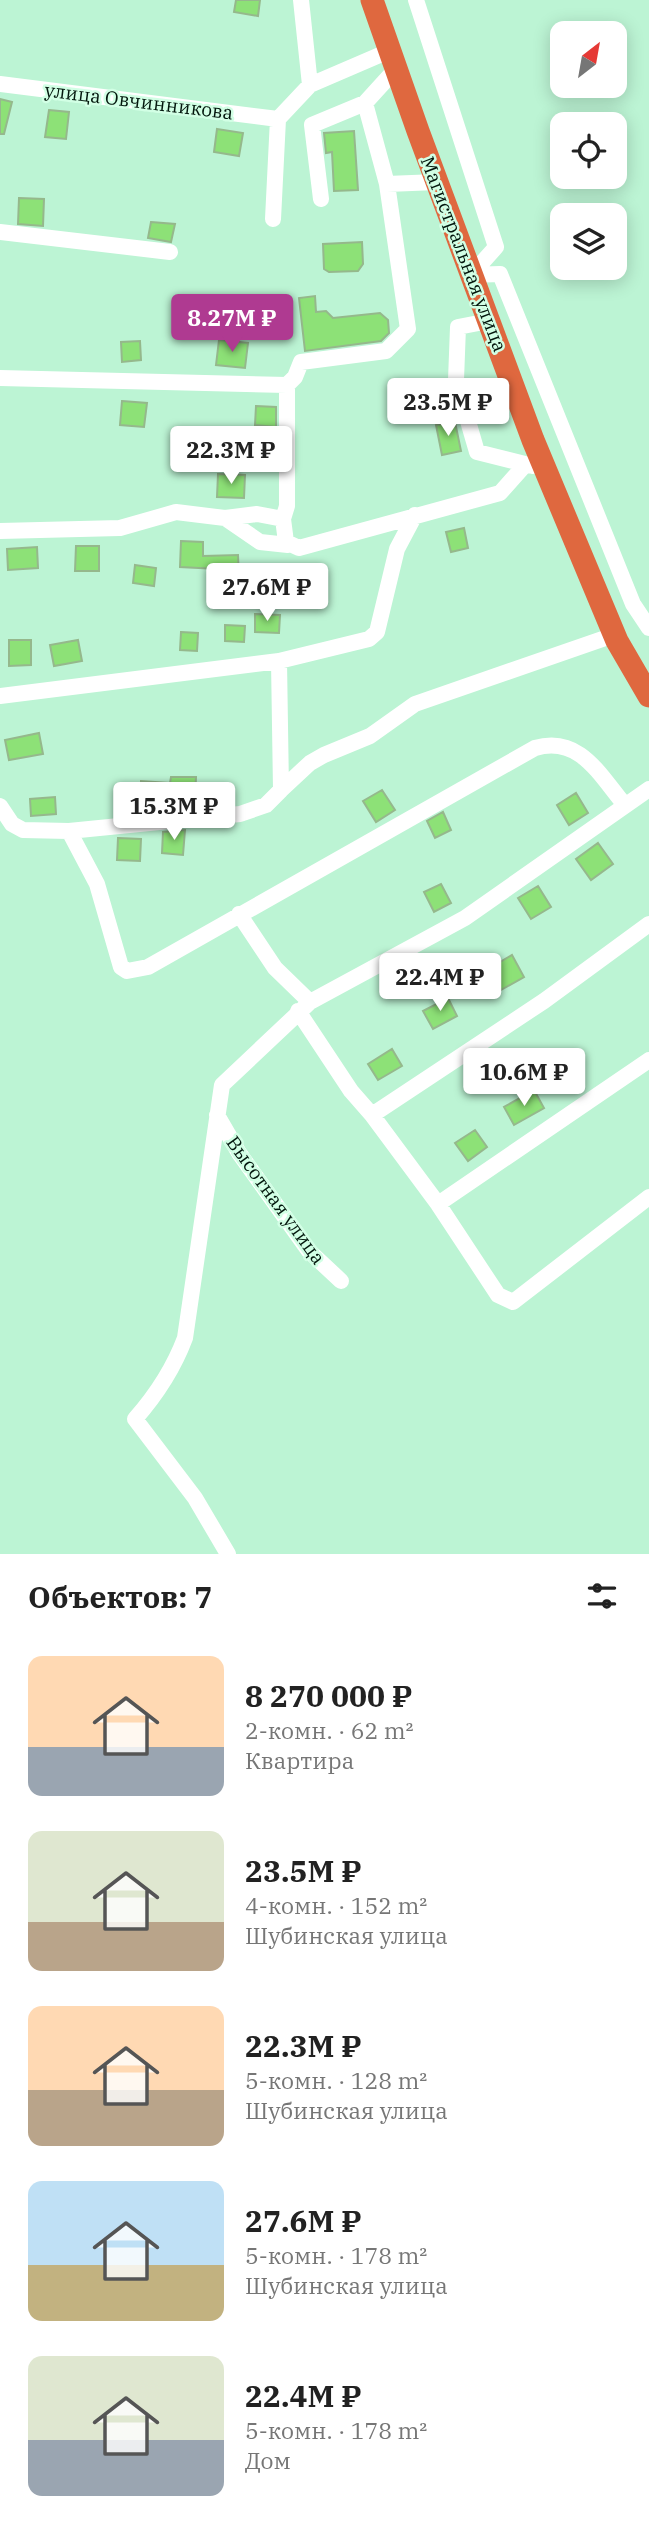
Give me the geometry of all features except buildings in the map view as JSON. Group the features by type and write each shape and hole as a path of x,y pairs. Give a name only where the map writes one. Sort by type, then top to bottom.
{"highway":[{"name":"Магистральная улица","path":"372,0 489,320 535,467 614,635 649,696"}],"street":[{"path":"301,0 310,85"},
{"path":"416,0 496,247 471,275"},
{"path":"273,219 278,119 310,85 392,60"},
{"path":"321,199 312,125 365,103 392,60"},
{"name":"улица Овчинникова","path":"0,84 278,119"},
{"path":"288,545 283,519 287,506 287,385 295,377 301,362 386,351 408,329 387,184 365,103"},
{"path":"387,184 437,182"},
{"path":"0,232 170,252"},
{"path":"471,275 500,274 633,604 649,628"},
{"path":"489,320 458,327 456,380 477,452 535,467"},
{"path":"0,378 287,385"},
{"path":"226,518 260,542 299,548 500,493 535,467"},
{"path":"0,531 120,528 176,512 226,518 257,514 283,519"},
{"path":"0,696 279,661 369,639 377,632 397,549 415,515"},
{"path":"0,806 12,824 23,830 69,831 240,814 266,805 310,763 370,736 415,704 614,635"},
{"path":"279,661 281,790"},
{"path":"69,831 97,884 121,967 127,971 148,967 535,748 559,744 580,753 624,804"},
{"path":"228,1554 195,1498 135,1419 159,1391 176,1362 185,1338 222,1085 304,1007 464,918 649,789"},
{"path":"239,914 304,1007 351,1091 438,1204 498,1295 513,1302 649,1197"},
{"path":"372,1115 544,1001 649,924"},
{"path":"438,1204 649,1060"},
{"name":"Высотная улица","path":"216,1115 239,1153 309,1251 341,1281"}]}
